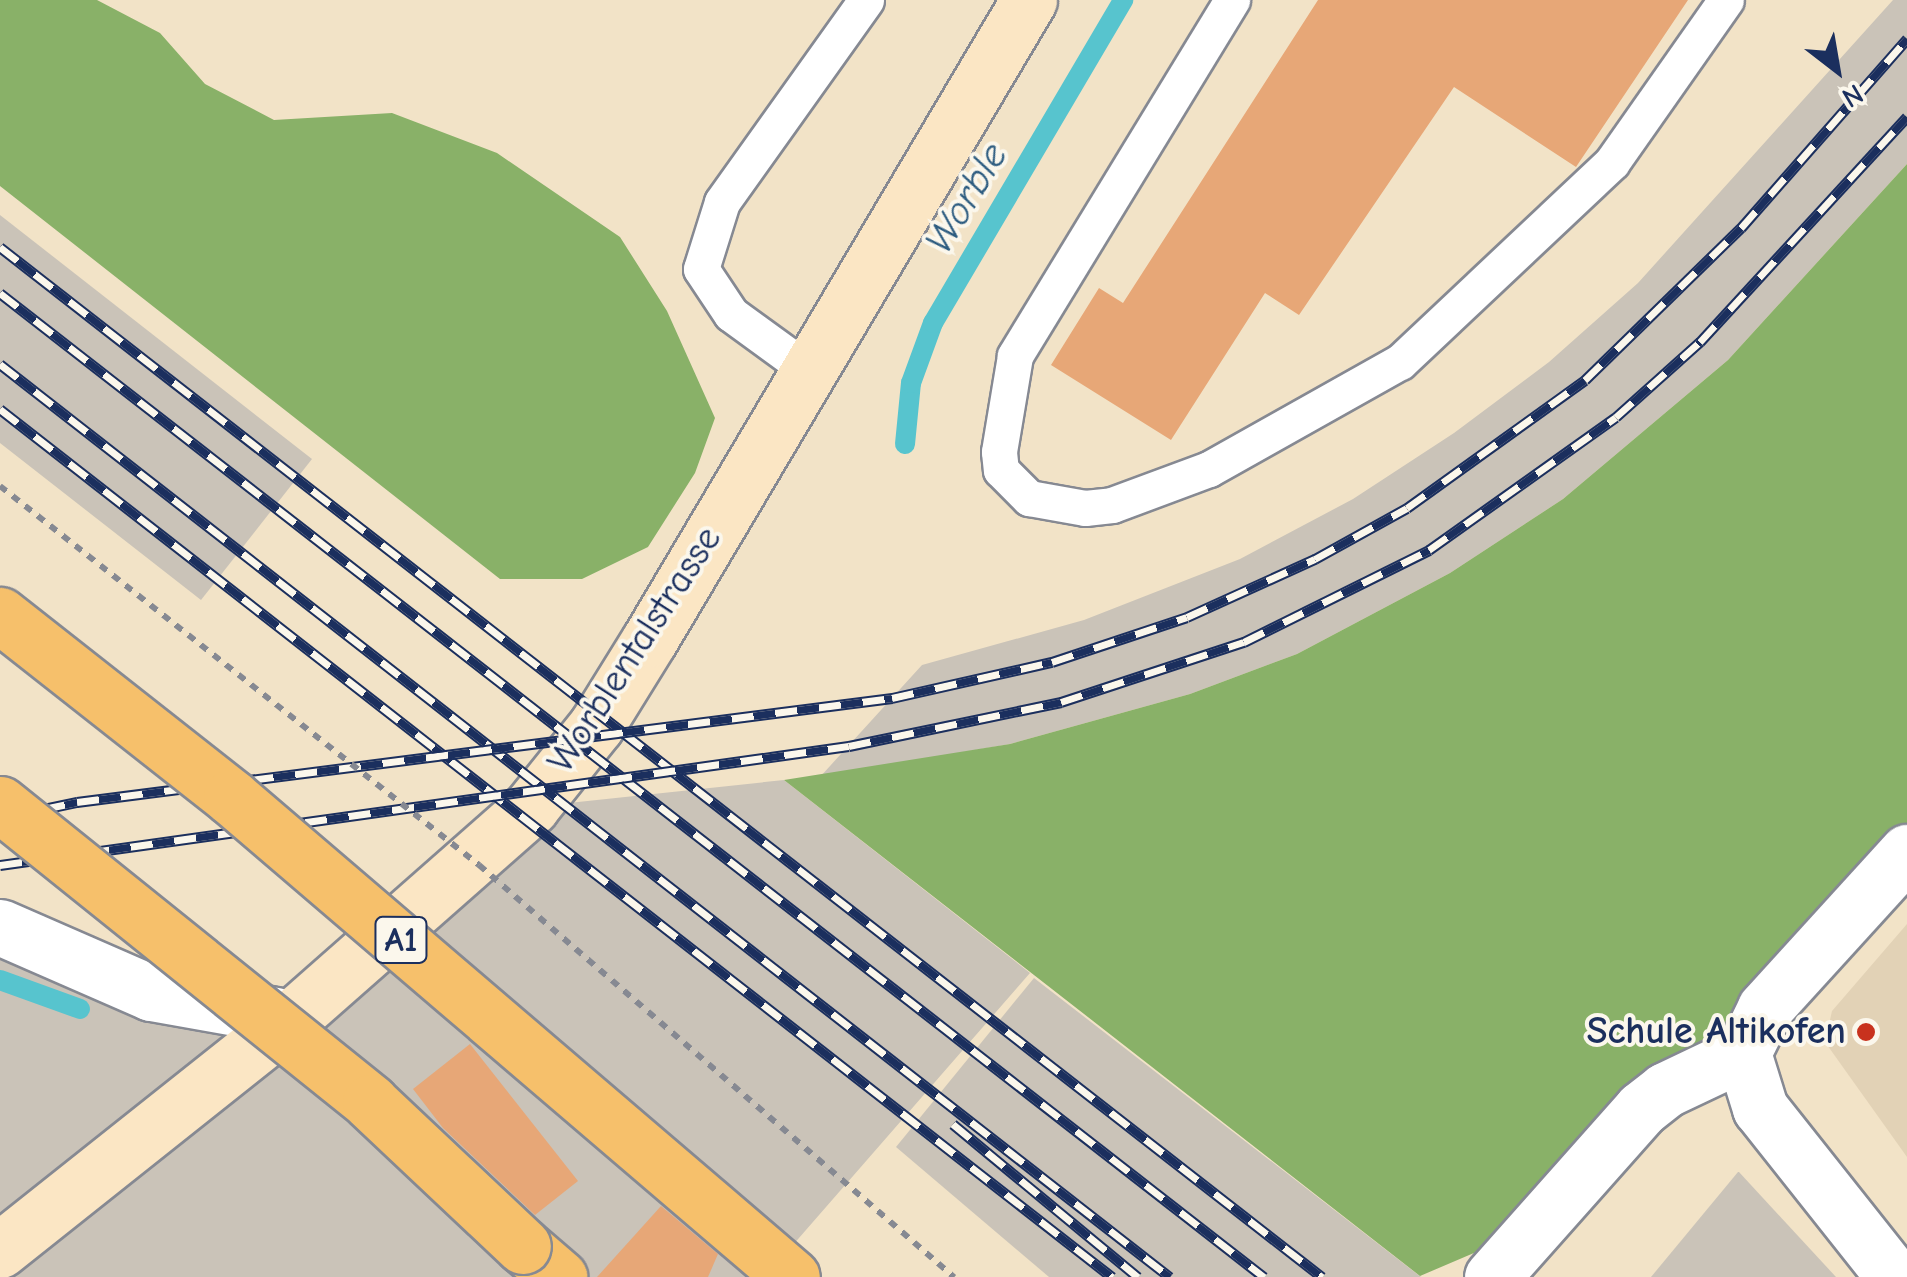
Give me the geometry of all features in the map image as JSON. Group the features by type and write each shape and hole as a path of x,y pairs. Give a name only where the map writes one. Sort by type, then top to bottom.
{"highway":[{"name":"A1","path":"0,615 246,810 792,1277"},
{"path":"0,804 370,1102 558,1277"}],"main road":[{"name":"Worblentalstrasse","path":"0,1250 292,1018 531,806 596,726 1029,0"}],"street":[{"path":"1492,1277 1641,1109 1664,1090 1742,1053 1765,1008 1907,852"},
{"path":"0,927 151,993 292,1018"},
{"path":"1742,1053 1760,1108 1894,1277"}],"lane":[{"path":"808,370 731,314 701,269 722,202 866,0"},
{"path":"1232,0 1015,356 1001,470 1029,498 1084,508 1193,475 1261,445 1400,362 1612,162 1726,0"}],"path":[{"path":"0,486 479,865 954,1277"}],"shaded area":[{"path":"1893,0 1907,0 1907,164 1728,360 1563,499 1450,573 1297,654 1190,694 1010,744 820,777 922,665 1084,620 1240,559 1353,499 1454,433 1549,362 1638,283"},
{"path":"0,215 312,459 201,600 0,443"},
{"path":"784,780 1030,973 765,1277 0,1277 0,906 292,1018 531,807"},
{"name":"Schule Altikofen","path":"1907,924 1907,1157 1825,1042 1832,1011"},
{"path":"1034,978 1421,1277 1049,1277 896,1147"},
{"path":"1739,1172 1836,1277 1651,1277"}],"green space":[{"path":"0,0 97,0 160,33 205,84 274,120 392,113 497,153 620,237 667,311 715,418 695,473 648,547 582,579 500,579 0,186"},
{"path":"1907,164 1907,852 1535,1227 1420,1276 784,780 1010,744 1190,694 1297,654 1450,573 1563,499 1728,360"}],"building":[{"path":"1318,0 1688,0 1576,167 1454,87 1299,315 1265,293 1171,440 1051,365 1099,288 1123,303"},
{"path":"470,1044 578,1181 535,1215 443,1128 413,1089"},
{"path":"661,1206 718,1254 708,1277 597,1277"}],"waterway":[{"name":"Worble","path":"905,444 911,383 933,323 1123,0"},
{"name":"Worble","path":"0,980 80,1009"}],"railway":[{"path":"0,818 77,802 892,698 1052,662 1187,617 1315,559 1407,508 1585,380 1741,228 1907,39"},
{"path":"0,865 849,746 1061,702 1244,642 1429,550 1616,417 1700,342 1907,117"},
{"path":"0,247 1322,1277"},
{"path":"0,293 1264,1277"},
{"path":"0,364 1170,1277"},
{"path":"0,409 1112,1277"},
{"path":"953,1124 1138,1277"}],"place":[{"name":"Schule Altikofen","path":"1866,1032"}]}
